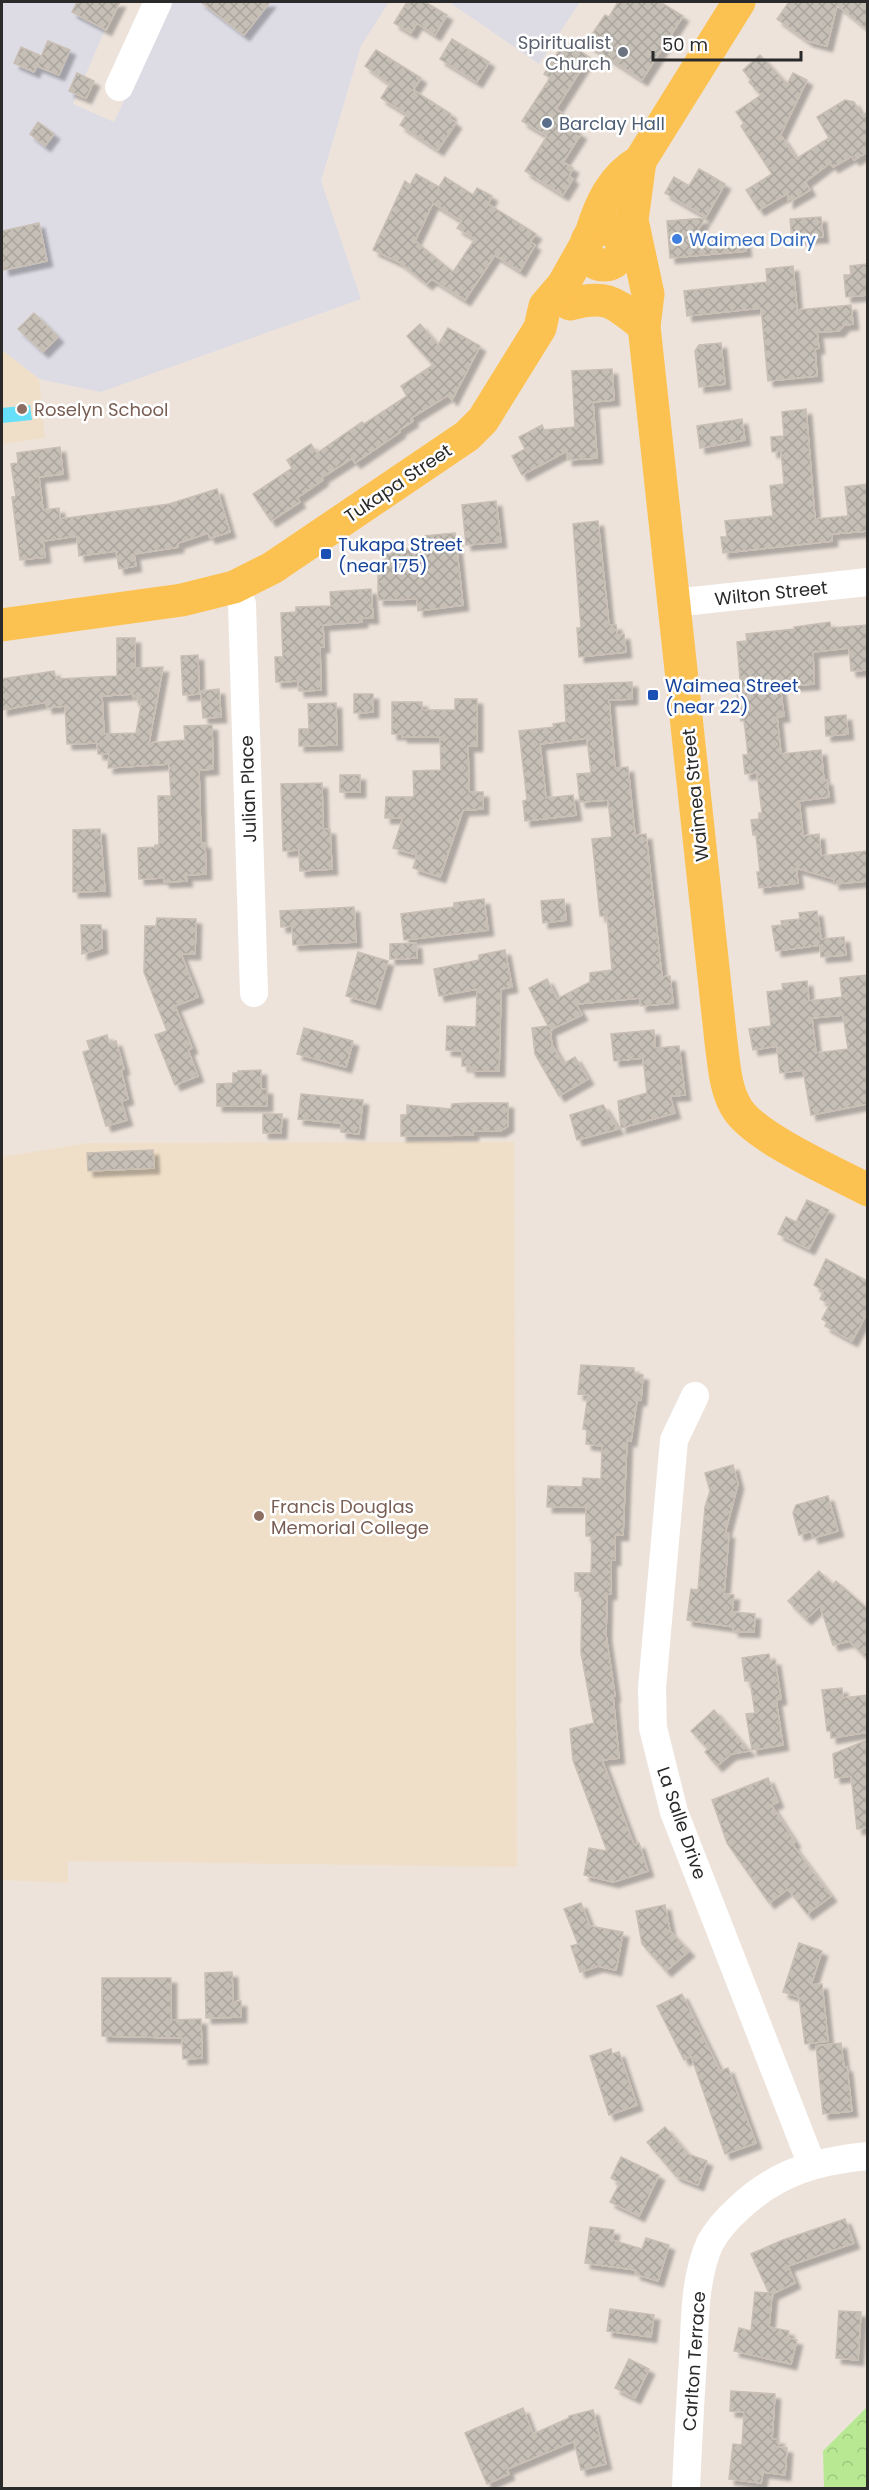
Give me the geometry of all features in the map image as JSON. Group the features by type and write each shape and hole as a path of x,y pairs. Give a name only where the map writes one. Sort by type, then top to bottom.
{"main road":[{"path":"613,247 632,209 640,161 739,2"},
{"name":"Tukapa Street","path":"540,328 570,304 613,247"},
{"name":"Tukapa Street","path":"2,625 182,600 234,587 272,568 467,436 483,420 540,328 545,306 566,280 613,247"},
{"name":"Waimea Street","path":"613,247 644,326 721,1042 730,1093 738,1109 750,1123 767,1136 867,1190"},
{"path":"570,304 592,298 605,300 616,305 644,326"}],"street":[{"path":"119,87 158,2"},
{"name":"Wilton Street","path":"674,603 867,582"},
{"name":"Julian Place","path":"234,587 242,604 254,993"},
{"name":"La Salle Drive","path":"695,1396 674,1440 652,1688 653,1728 674,1812 812,2165"},
{"name":"Carlton Terrace","path":"686,2488 695,2308 710,2243 727,2218 776,2179 812,2165 840,2158 867,2156"}],"shaded area":[{"path":"2,2 117,2 73,104 114,122 170,2 389,2 361,46 321,181 361,299 101,392 39,379 2,350"},
{"path":"449,2 580,2 539,64"},
{"name":"Roselyn School","path":"2,350 39,379 45,438 2,444"},
{"name":"Francis Douglas Memorial College","path":"514,1142 517,1867 68,1861 68,1883 2,1880 2,1157 87,1143"}],"green space":[{"path":"867,2407 867,2488 824,2488 823,2451"}],"water":[{"path":"30,405 32,420 2,423 2,408"}],"building":[{"path":"77,2 120,2 106,30 72,12"},
{"path":"201,2 270,2 244,35"},
{"path":"407,2 425,2 447,15 435,35 417,23 411,33 394,23"},
{"path":"618,2 660,2 683,16 642,80 586,43 605,15 609,17"},
{"path":"789,2 867,2 867,29 837,5 827,46 808,41 777,19"},
{"path":"452,39 489,62 477,82 440,59"},
{"path":"48,41 70,50 59,75 37,66"},
{"path":"565,41 589,57 556,109 571,119 567,125 581,134 563,162 573,168 569,176 573,179 563,195 525,171 547,136 522,121 550,78 544,74"},
{"path":"21,47 41,56 34,72 14,63"},
{"path":"376,50 421,78 413,90 451,114 449,118 456,123 438,150 400,125 407,114 381,98 390,84 365,66"},
{"path":"760,55 787,84 793,73 807,80 778,140 782,137 796,159 829,138 817,117 845,100 854,102 862,116 867,112 867,152 854,160 852,156 833,167 830,163 805,182 810,190 788,203 788,193 759,210 746,190 772,174 741,126 744,123 736,112 761,95 749,82 751,80 743,70"},
{"path":"77,73 94,81 86,98 69,91"},
{"path":"38,122 54,134 45,146 30,134"},
{"path":"699,169 725,184 706,217 665,193 674,177 689,186"},
{"path":"416,174 439,187 445,177 473,195 477,188 492,196 488,204 536,234 530,242 535,245 520,271 495,255 465,300 432,279 427,284 399,262 373,250 405,181 410,185","holes":["433,203 462,221 457,228 475,239 453,272 415,241"]},
{"path":"821,217 823,237 792,239 790,219"},
{"path":"705,218 691,242 744,236 746,251 670,258 667,221"},
{"path":"39,223 47,261 4,270 2,231"},
{"path":"867,264 867,295 846,297 844,275 851,275 850,266"},
{"path":"793,266 797,310 851,305 853,324 844,325 839,331 817,332 819,348 815,349 817,376 768,381 761,308 687,316 684,291 767,282 766,269"},
{"path":"34,313 58,337 43,352 18,329"},
{"path":"420,324 438,345 448,328 480,346 452,400 448,395 411,418 413,421 399,430 400,432 355,463 352,458 321,478 323,480 297,498 300,502 271,521 253,494 292,468 287,460 311,444 317,453 362,422 364,424 407,396 401,386 433,365 407,336"},
{"path":"721,343 725,384 699,387 695,351 699,345"},
{"path":"612,369 614,400 593,402 597,458 567,460 567,451 522,475 512,456 525,449 519,437 542,425 544,430 575,427 572,371"},
{"path":"806,409 815,519 848,516 845,487 867,484 867,531 832,534 832,541 723,553 721,537 727,537 725,521 773,516 770,486 784,484 781,451 772,452 771,437 784,436 782,412"},
{"path":"742,419 745,440 700,448 697,426"},
{"path":"60,447 63,474 39,477 43,510 59,508 60,519 169,504 217,489 230,532 210,538 208,533 178,543 178,547 134,554 136,566 119,569 116,551 79,556 77,536 43,541 45,557 20,560 12,497 16,497 11,464 18,463 17,453"},
{"path":"496,501 501,542 466,545 462,505"},
{"path":"598,521 609,625 616,625 617,635 624,634 626,652 579,657 577,628 581,628 573,524"},
{"path":"455,533 463,605 418,611 417,599 378,600 378,566 383,565 383,549 425,549 424,536"},
{"path":"371,589 373,618 362,618 362,622 323,625 324,647 320,647 321,690 299,691 298,681 276,682 275,657 283,657 281,613 296,612 296,607 331,606 330,592"},
{"path":"830,622 831,628 867,625 867,670 851,671 849,648 813,652 814,684 780,686 784,716 777,717 781,754 821,750 824,781 827,780 829,797 799,801 803,836 819,834 821,856 867,851 867,881 834,884 834,879 796,868 798,883 759,888 757,872 760,872 756,835 753,835 751,820 759,819 759,813 762,813 757,773 745,774 743,755 748,755 744,720 741,721 737,693 741,692 737,642 747,641 746,634 795,629 794,627"},
{"path":"117,638 135,638 135,668 163,667 149,743 185,740 184,726 212,725 213,769 199,770 201,843 205,843 206,874 186,875 187,881 164,882 164,878 139,879 138,848 159,845 158,796 171,796 169,764 108,768 109,754 98,754 97,743 67,744 65,706 47,708 46,702 2,710 2,679 54,671 56,679 117,676","holes":["133,694 134,700 142,699 136,733 104,734 102,696"]},
{"path":"198,655 199,694 183,695 181,656"},
{"path":"632,682 632,699 609,700 615,768 628,767 635,835 646,834 662,977 670,976 673,1003 641,1006 640,998 576,1004 582,1015 550,1030 552,1045 563,1064 575,1057 588,1079 559,1096 535,1054 532,1028 548,1026 529,988 547,979 557,999 590,982 590,973 612,970 607,916 600,916 592,839 612,837 608,800 580,802 577,774 591,773 587,738 540,744 546,798 573,795 576,815 525,821 523,801 527,800 519,731 554,727 553,724 566,722 564,685"},
{"path":"219,689 221,717 203,718 201,691"},
{"path":"354,694 373,694 373,712 354,713"},
{"path":"455,699 477,699 477,746 468,746 469,792 483,792 483,809 463,810 440,877 413,868 417,855 393,848 403,818 385,818 386,797 414,797 413,771 441,770 440,737 402,737 402,734 392,734 392,702 422,702 422,710 455,710"},
{"path":"336,703 337,745 299,746 299,729 309,729 308,704"},
{"path":"846,715 848,734 826,736 825,717"},
{"path":"340,775 360,775 360,792 340,792"},
{"path":"322,783 323,829 330,829 332,869 300,871 299,850 283,851 281,784"},
{"path":"100,829 105,891 73,892 73,830"},
{"path":"484,899 488,930 404,940 401,914 454,907 454,903"},
{"path":"564,899 566,920 543,923 541,901"},
{"path":"354,907 356,942 293,945 292,926 281,927 280,911"},
{"path":"817,911 821,939 844,937 846,955 821,957 820,945 776,951 772,926 782,925 781,921 800,919 799,913"},
{"path":"157,918 196,919 195,954 181,954 198,997 175,1006 192,1048 188,1050 198,1076 175,1085 155,1035 167,1031 144,972 145,926 156,926"},
{"path":"81,925 101,925 102,948 82,954"},
{"path":"416,943 417,958 390,959 390,944"},
{"path":"505,950 512,987 501,989 499,1071 470,1071 470,1066 462,1066 462,1051 446,1050 447,1026 476,1027 477,989 439,996 434,969 479,960 479,955"},
{"path":"358,952 388,961 375,1004 346,996"},
{"path":"867,975 867,1104 811,1115 803,1070 780,1073 777,1046 753,1050 749,1029 771,1026 767,992 783,990 782,984 807,981 809,1001 842,997 840,978","holes":["843,1015 848,1049 816,1053 812,1018"]},
{"path":"304,1028 353,1041 346,1067 297,1054"},
{"path":"654,1030 655,1048 679,1046 685,1095 670,1096 675,1113 621,1128 618,1101 647,1093 643,1058 614,1061 611,1034"},
{"path":"107,1035 109,1043 116,1041 124,1069 121,1070 128,1099 121,1101 127,1120 106,1126 83,1052 90,1050 87,1041"},
{"path":"261,1070 261,1089 267,1089 267,1106 217,1106 217,1084 233,1083 233,1073 238,1073 238,1071"},
{"path":"301,1094 363,1100 359,1134 341,1132 341,1123 298,1119"},
{"path":"508,1103 508,1126 500,1131 473,1131 473,1135 401,1136 401,1115 407,1115 407,1105 451,1109 452,1104"},
{"path":"603,1105 618,1129 577,1140 570,1115"},
{"path":"263,1114 282,1114 281,1133 263,1133"},
{"path":"153,1150 154,1168 88,1171 87,1153"},
{"path":"807,1200 829,1210 809,1249 778,1234 786,1217 796,1222"},
{"path":"826,1259 867,1281 867,1313 852,1341 825,1326 827,1322 822,1319 830,1304 820,1299 824,1291 814,1285"},
{"path":"581,1365 634,1368 634,1374 643,1375 641,1400 637,1400 631,1441 627,1440 623,1535 615,1535 615,1560 611,1560 611,1594 607,1594 606,1635 615,1696 613,1696 619,1758 602,1760 634,1845 639,1843 648,1871 613,1882 584,1875 589,1848 607,1851 573,1760 570,1729 594,1723 581,1653 582,1591 575,1591 575,1573 591,1573 592,1536 586,1536 586,1507 547,1507 548,1486 582,1487 583,1478 601,1479 602,1446 586,1444 587,1430 583,1429 588,1395 578,1394"},
{"path":"733,1465 738,1484 725,1533 729,1533 724,1594 734,1595 732,1612 755,1614 754,1632 733,1631 734,1627 687,1620 691,1589 698,1590 705,1507 710,1491 705,1473"},
{"path":"828,1496 838,1531 813,1538 811,1531 799,1535 793,1513 796,1505"},
{"path":"819,1571 833,1585 836,1581 867,1608 867,1658 849,1641 833,1645 820,1606 806,1619 788,1601"},
{"path":"769,1654 770,1661 775,1660 781,1699 776,1700 783,1745 752,1750 746,1714 755,1713 750,1681 745,1681 742,1658"},
{"path":"842,1688 843,1698 867,1695 867,1732 831,1738 831,1731 827,1731 822,1690"},
{"path":"714,1710 749,1751 731,1754 717,1766 705,1752 708,1749 691,1731"},
{"path":"867,1740 867,1828 857,1829 851,1776 835,1778 833,1754"},
{"path":"768,1778 778,1802 771,1805 795,1842 792,1844 831,1896 807,1914 788,1889 769,1903 727,1843 712,1800"},
{"path":"581,1903 590,1926 623,1932 616,1970 598,1966 580,1972 571,1946 578,1944 564,1909"},
{"path":"665,1905 670,1931 689,1951 666,1971 642,1944 636,1911"},
{"path":"799,1943 822,1951 811,1985 822,1984 828,2041 805,2044 799,1997 783,1992"},
{"path":"232,1972 233,2002 241,2001 241,2017 206,2018 205,1973"},
{"path":"102,1978 171,1978 171,2020 201,2019 202,2058 183,2059 182,2038 102,2036"},
{"path":"682,1994 720,2071 728,2068 756,2143 725,2154 691,2056 684,2060 657,2006"},
{"path":"841,2043 844,2067 847,2067 852,2111 823,2114 816,2046"},
{"path":"611,2049 612,2054 619,2052 637,2105 609,2115 590,2056"},
{"path":"665,2127 688,2154 707,2161 698,2185 676,2176 647,2142"},
{"path":"621,2157 659,2175 639,2216 610,2202 620,2183 611,2178"},
{"path":"845,2219 854,2243 788,2266 795,2283 772,2294 769,2327 789,2331 787,2338 797,2340 791,2364 734,2351 739,2328 751,2331 755,2292 769,2293 751,2254 783,2240"},
{"path":"590,2227 614,2230 612,2240 642,2249 646,2238 669,2245 658,2281 635,2274 636,2270 585,2263"},
{"path":"610,2309 654,2315 651,2337 607,2331"},
{"path":"839,2311 861,2312 858,2360 836,2358"},
{"path":"629,2359 649,2369 635,2398 615,2388"},
{"path":"731,2391 775,2394 772,2439 779,2439 778,2447 787,2448 785,2475 763,2472 761,2483 729,2479 733,2444 742,2445 744,2412 730,2411"},
{"path":"523,2408 533,2434 569,2416 593,2410 606,2464 581,2470 574,2441 507,2469 509,2474 487,2484 465,2433"}],"place":[{"name":"Spiritualist Church","path":"623,52"},
{"name":"Barclay Hall","path":"547,123"},
{"name":"Waimea Dairy","path":"677,239"},
{"name":"Roselyn School","path":"22,409"},
{"name":"Tukapa Street (near 175)","path":"326,554"},
{"name":"Waimea Street (near 22)","path":"653,695"},
{"name":"Francis Douglas Memorial College","path":"259,1516"}]}
